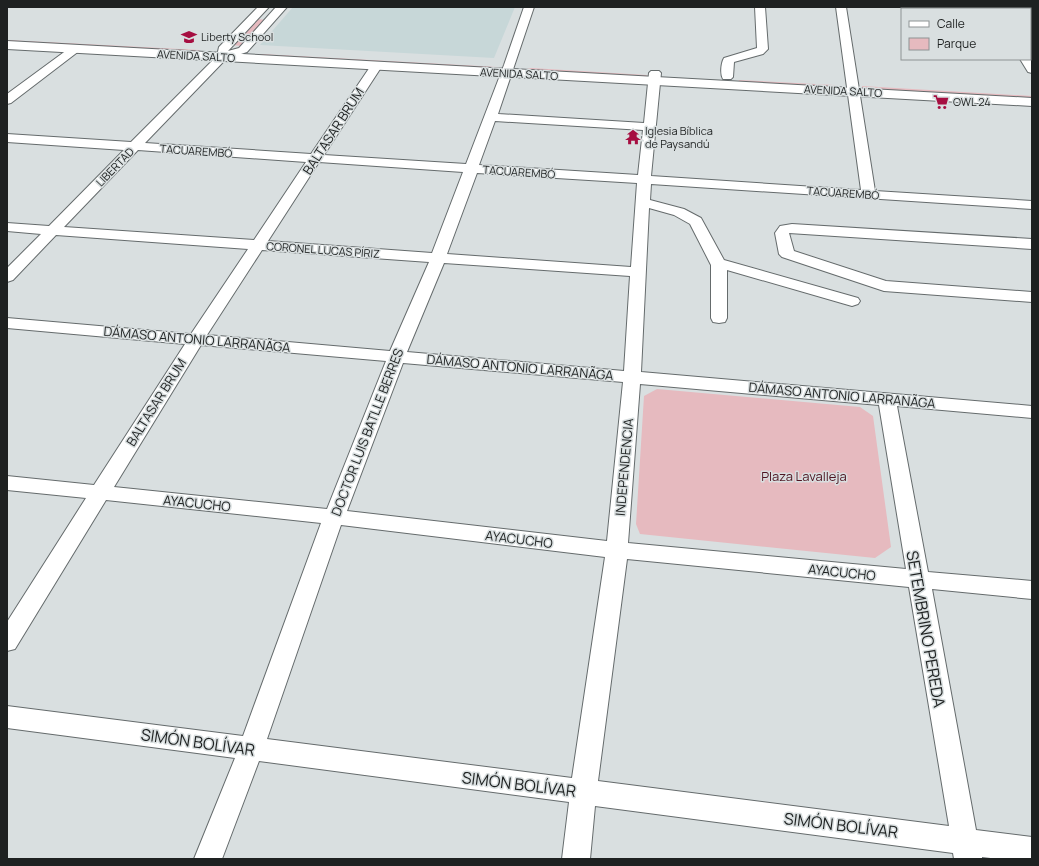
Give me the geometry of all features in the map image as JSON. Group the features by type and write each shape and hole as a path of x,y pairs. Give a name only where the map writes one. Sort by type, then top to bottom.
{"street":[{"name":"LIBERTAD","path":"7,277 135,147 264,7"},
{"path":"243,50 282,7"},
{"name":"DOCTOR LUIS BATLLE BERRES","path":"208,859 251,749 334,517 396,357 438,258 491,117 529,7"},
{"path":"724,79 728,60 734,56 753,53 763,49 760,7"},
{"path":"841,7 869,194"},
{"name":"AVENIDA SALTO","path":"7,38 223,53 376,66 508,69"},
{"name":"AVENIDA SALTO","path":"7,45 75,49 223,53 243,50 508,69 654,77 724,79 1032,102"},
{"path":"7,100 75,49"},
{"path":"1027,60 1032,70"},
{"name":"BALTASAR BRUM","path":"7,642 98,493 196,339 376,66"},
{"name":"INDEPENDENCIA","path":"576,859 583,792 617,550 632,377 644,181 654,77"},
{"name":"AVENIDA SALTO","path":"853,88 1032,94"},
{"path":"491,117 649,127"},
{"name":"TACUAREMBÓ","path":"7,138 471,168 644,181 1032,205"},
{"path":"643,202 679,212 696,221 718,263 719,318"},
{"name":"CORONEL LUCAS PÍRIZ","path":"7,227 639,272"},
{"path":"1032,244 792,228 785,229 782,233 787,254 884,286 1032,297"},
{"path":"718,263 852,301"},
{"name":"DÁMASO ANTONIO LARRANÃGA","path":"7,323 886,398 1032,412"},
{"name":"SETEMBRINO PEREDA","path":"886,398 966,850"},
{"name":"AYACUCHO","path":"7,483 334,517 617,550 1032,590"},
{"name":"SIMÓN BOLÍVAR","path":"7,716 583,792 966,850 1032,850"}],"shaded area":[{"path":"293,7 515,7 494,58 260,45"}],"green space":[{"path":"257,19 266,20 242,46 232,45"},
{"path":"7,40 199,50 200,52 7,44"},
{"path":"261,54 500,68 499,70 257,55"},
{"path":"531,68 646,75 649,77 526,71 527,69"},
{"path":"739,80 834,85 838,87 738,82"},
{"path":"862,86 1032,96 1032,99 863,90"},
{"name":"Plaza Lavalleja","path":"657,389 860,407 873,416 891,547 875,558 640,534 636,524 644,396"}],"place":[{"name":"Liberty School","path":"189,37"},
{"name":"OWL 24","path":"941,102"},
{"name":"Iglesia Bíblica de Paysandú","path":"633,137"}]}
